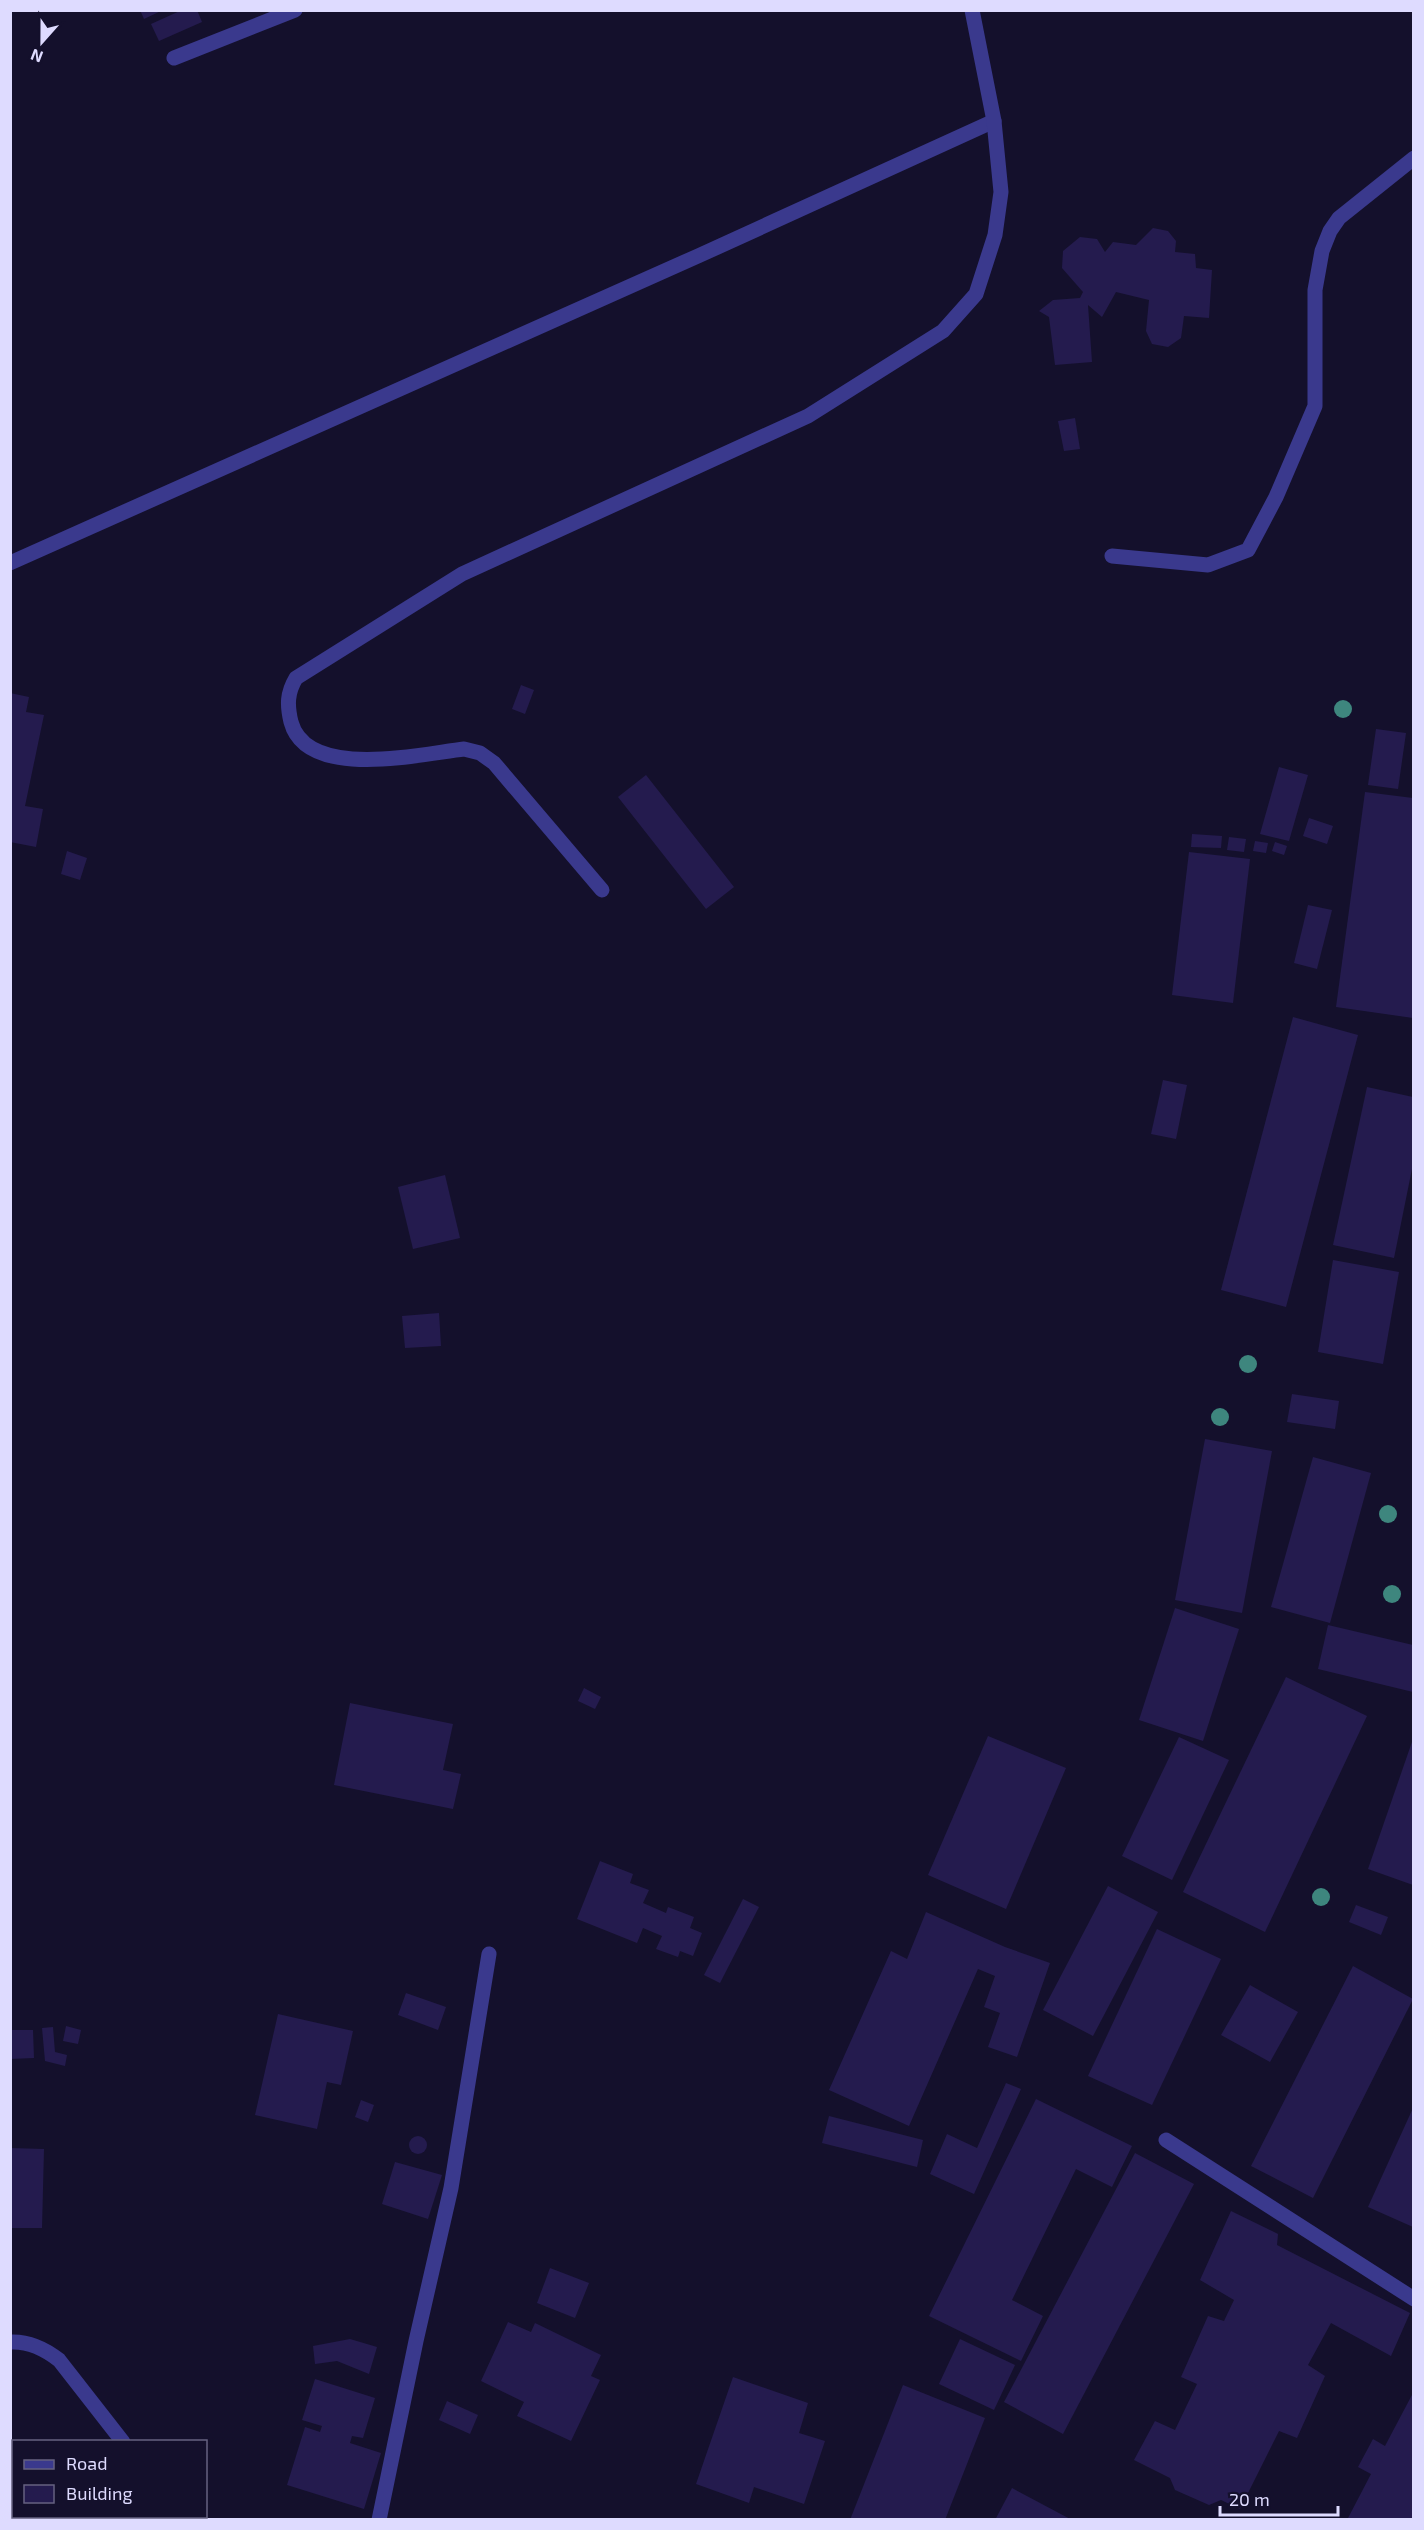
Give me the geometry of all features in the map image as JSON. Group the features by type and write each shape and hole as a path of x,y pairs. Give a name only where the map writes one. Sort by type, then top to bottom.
{"street":[{"path":"174,58 295,10"},
{"path":"602,890 494,763 480,753 464,749 352,760 325,755 306,745 293,729 288,712 288,691 296,678 462,574 808,417 943,331 976,294 995,235 1001,192 994,121 972,10"},
{"path":"10,563 698,256 994,121"},
{"path":"1112,556 1208,565 1248,550 1276,497 1315,406 1315,290 1322,251 1330,231 1339,218 1413,158"},
{"path":"379,2520 413,2353 451,2188 489,1953"},
{"path":"1166,2140 1413,2299"},
{"path":"10,2342 34,2345 47,2350 59,2360 121,2440"}],"building":[{"path":"140,10 163,10 144,19"},
{"path":"182,10 197,10 202,22 159,41 151,24"},
{"path":"1153,228 1168,231 1176,241 1175,252 1195,254 1196,268 1212,270 1209,318 1184,316 1181,338 1168,347 1152,344 1146,331 1149,300 1116,292 1102,317 1088,305 1092,362 1055,365 1049,317 1039,311 1053,300 1080,298 1083,292 1062,268 1063,251 1080,237 1097,239 1105,252 1113,242 1136,245"},
{"path":"1075,418 1080,449 1064,451 1058,421"},
{"path":"521,685 534,690 525,714 512,709"},
{"path":"10,693 29,697 26,712 44,715 25,806 43,809 36,847 10,842"},
{"path":"1376,729 1406,733 1398,789 1368,785"},
{"path":"1279,767 1308,775 1289,841 1260,834"},
{"path":"646,775 734,887 706,909 618,797"},
{"path":"1365,792 1413,798 1413,1018 1336,1007"},
{"path":"1309,818 1333,826 1327,844 1303,836"},
{"path":"1192,834 1222,836 1221,848 1191,847"},
{"path":"1229,837 1246,839 1244,852 1227,850"},
{"path":"1255,841 1268,843 1266,853 1253,851"},
{"path":"1275,842 1287,846 1284,855 1272,851"},
{"path":"67,851 87,858 80,880 61,874"},
{"path":"1189,852 1250,859 1233,1003 1172,995"},
{"path":"1308,905 1332,910 1317,969 1294,963"},
{"path":"1293,1017 1358,1035 1286,1307 1221,1290"},
{"path":"1163,1080 1187,1085 1176,1139 1151,1134"},
{"path":"1367,1087 1413,1097 1413,1164 1394,1258 1333,1245"},
{"path":"445,1175 460,1238 413,1249 398,1187"},
{"path":"1333,1260 1399,1272 1383,1364 1318,1352"},
{"path":"439,1313 441,1346 405,1348 402,1316"},
{"path":"1292,1394 1339,1401 1335,1429 1287,1422"},
{"path":"1205,1439 1272,1451 1242,1613 1175,1600"},
{"path":"1313,1457 1371,1473 1330,1623 1271,1607"},
{"path":"1175,1608 1239,1629 1203,1741 1139,1720"},
{"path":"1328,1625 1413,1645 1413,1692 1318,1669"},
{"path":"1286,1677 1367,1716 1265,1932 1183,1892"},
{"path":"584,1688 601,1697 595,1709 578,1701"},
{"path":"350,1703 453,1724 443,1770 461,1774 453,1809 334,1785"},
{"path":"988,1736 1066,1768 1006,1909 928,1875"},
{"path":"1179,1737 1229,1760 1172,1880 1122,1856"},
{"path":"1413,1739 1413,1885 1368,1869"},
{"path":"600,1861 633,1874 630,1883 649,1890 643,1903 666,1913 668,1907 694,1917 690,1928 702,1933 693,1956 680,1951 678,1957 656,1949 662,1936 643,1928 637,1943 577,1919"},
{"path":"1108,1886 1158,1912 1093,2036 1043,2010"},
{"path":"743,1899 759,1907 720,1983 704,1975"},
{"path":"1356,1905 1388,1917 1381,1935 1349,1922"},
{"path":"926,1912 1005,1947 1050,1963 1017,2057 988,2047 1000,2013 984,2007 995,1976 978,1969 909,2126 829,2090 891,1951 907,1959"},
{"path":"1157,1929 1221,1959 1152,2105 1088,2076"},
{"path":"1353,1966 1413,1999 1313,2198 1251,2166"},
{"path":"1250,1985 1298,2012 1270,2062 1221,2035"},
{"path":"406,1993 446,2007 438,2030 398,2015"},
{"path":"278,2014 353,2031 341,2085 327,2082 317,2129 255,2115"},
{"path":"66,2026 81,2030 78,2044 63,2041"},
{"path":"53,2027 55,2052 67,2055 65,2066 45,2061 42,2028"},
{"path":"10,2030 33,2030 34,2058 10,2059"},
{"path":"1006,2083 1021,2089 974,2194 930,2174 947,2134 977,2148"},
{"path":"1036,2099 1132,2146 1112,2187 1076,2169 1012,2300 1043,2316 1021,2361 929,2316"},
{"path":"361,2100 374,2105 368,2122 355,2117"},
{"path":"1413,2108 1413,2227 1368,2207"},
{"path":"829,2116 923,2140 917,2167 822,2143"},
{"path":"418,2136 424,2139 427,2145 424,2151 418,2154 412,2151 409,2145 412,2139"},
{"path":"10,2148 44,2149 42,2228 10,2228"},
{"path":"1135,2153 1194,2184 1063,2434 1004,2402"},
{"path":"395,2162 442,2175 428,2219 382,2204"},
{"path":"1231,2211 1278,2234 1277,2245 1410,2313 1391,2356 1331,2323 1308,2365 1325,2376 1297,2438 1279,2431 1240,2509 1221,2500 1209,2505 1175,2490 1170,2478 1134,2460 1155,2421 1175,2430 1197,2384 1181,2377 1208,2316 1224,2321 1234,2300 1200,2280"},
{"path":"550,2268 589,2283 575,2318 537,2303"},
{"path":"508,2322 531,2332 535,2323 601,2355 591,2376 600,2380 571,2441 517,2416 524,2402 481,2381"},
{"path":"350,2339 377,2347 369,2374 337,2361 315,2364 313,2346"},
{"path":"960,2339 1015,2365 994,2410 939,2384"},
{"path":"733,2377 808,2403 799,2433 825,2441 804,2504 754,2487 749,2503 696,2484"},
{"path":"315,2379 375,2398 363,2438 352,2436 350,2443 381,2453 364,2509 287,2485 305,2427 320,2432 322,2426 302,2420"},
{"path":"903,2385 985,2418 945,2520 850,2520"},
{"path":"1413,2393 1413,2520 1347,2520 1371,2474 1358,2467 1373,2439 1385,2446"},
{"path":"447,2401 478,2415 470,2434 439,2420"},
{"path":"1012,2488 1072,2520 995,2520"}]}
